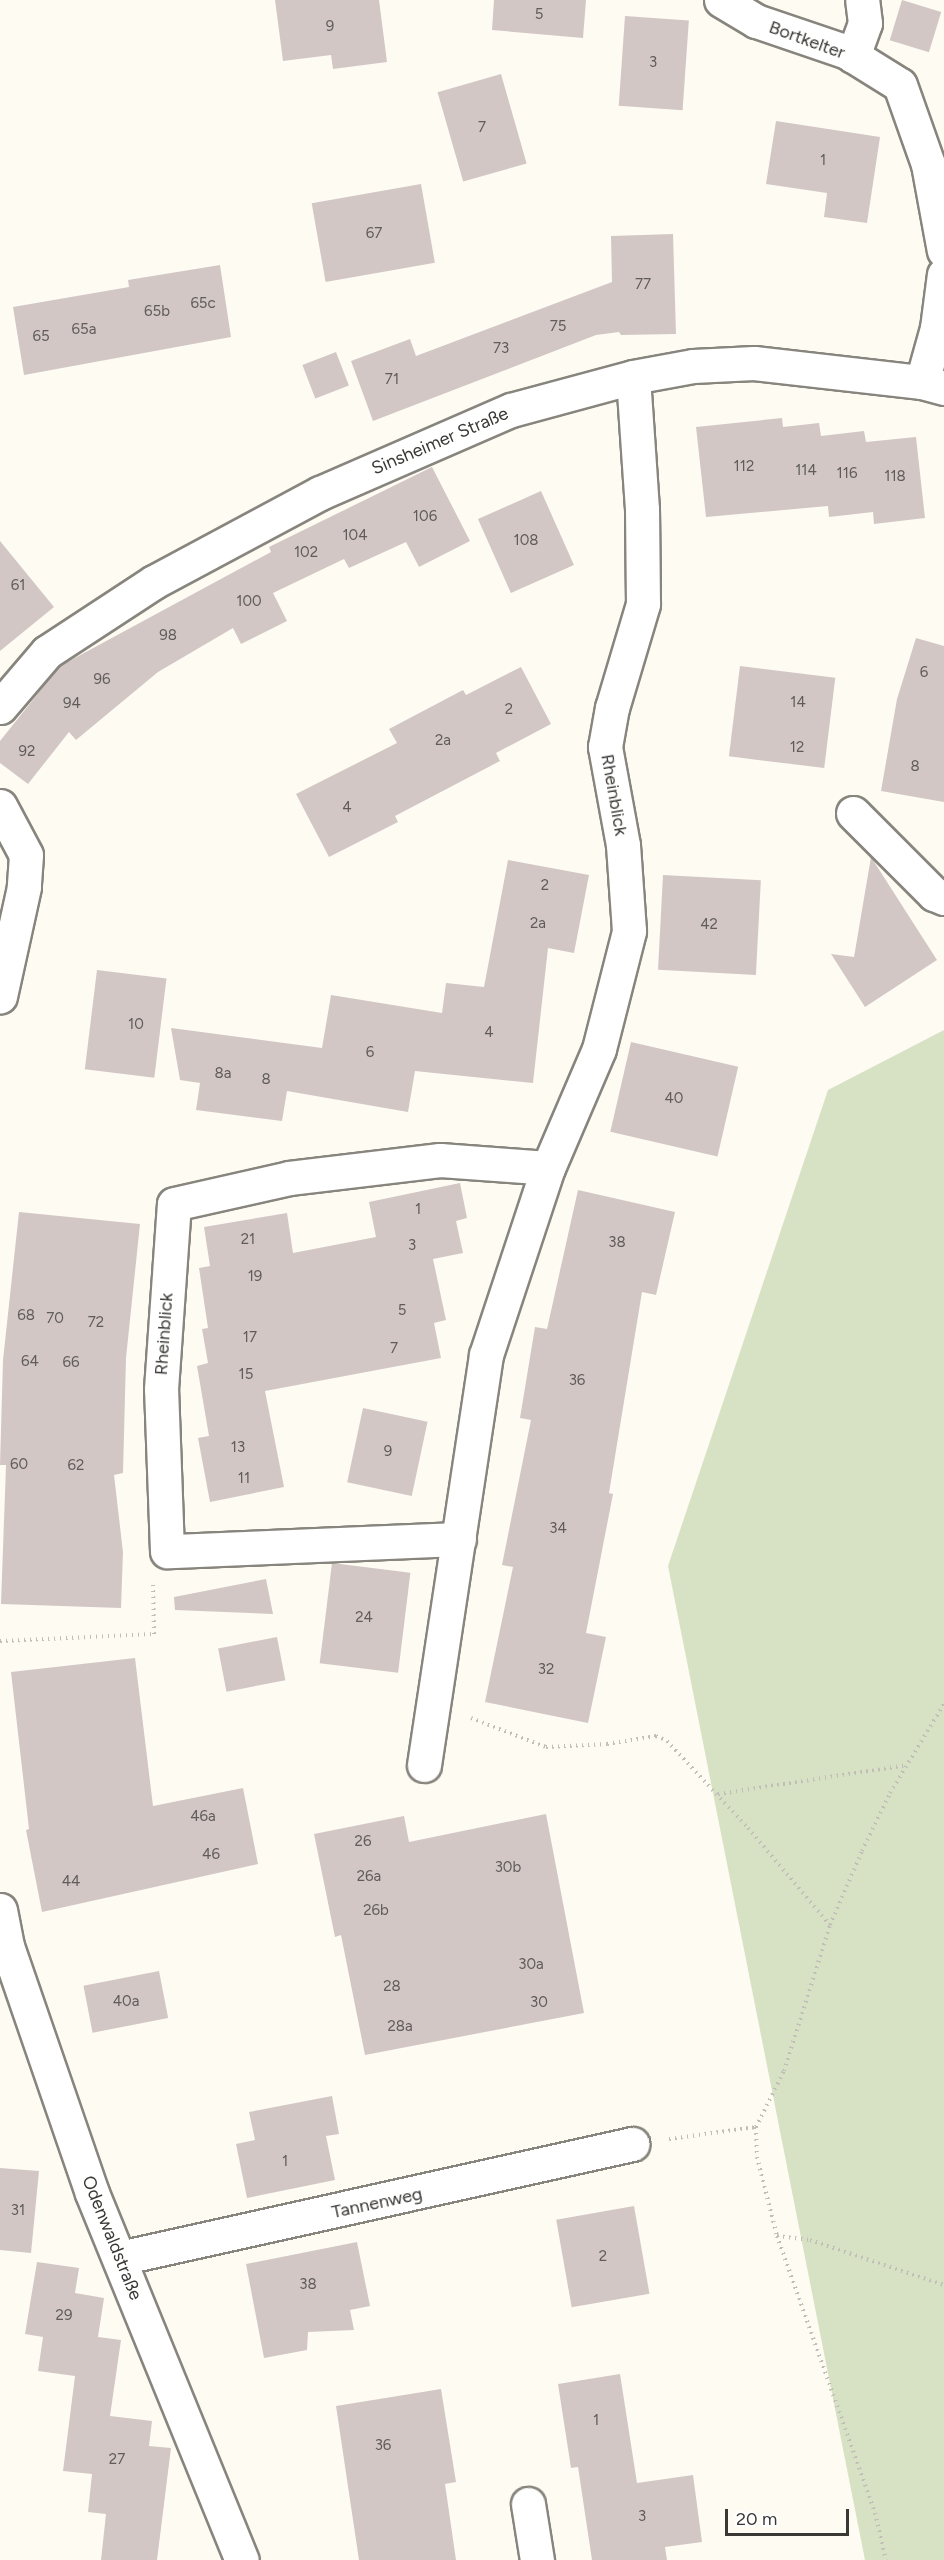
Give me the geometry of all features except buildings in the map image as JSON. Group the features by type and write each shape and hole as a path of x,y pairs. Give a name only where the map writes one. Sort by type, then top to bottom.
{"street":[{"name":"Bortkelter","path":"721,0 756,21 853,56 900,85 928,164 944,251"},
{"path":"853,56 865,23 862,0"},
{"path":"933,385 944,274"},
{"name":"Sinsheimer Straße","path":"0,707 47,652 154,582 320,493 511,410 633,377 693,366 754,363 933,385"},
{"name":"Rheinblick","path":"424,1765 486,1355 548,1168 599,1049 629,931 623,845 605,747 612,708 643,604 642,509 633,377"},
{"path":"0,806 26,855 24,887 0,996"},
{"path":"853,813 934,894 944,898"},
{"name":"Rheinblick","path":"167,1551 161,1389 174,1204 289,1179 440,1160 548,1168"},
{"path":"167,1551 459,1539"},
{"name":"Odenwaldstraße","path":"0,1910 7,1946 92,2193 242,2560"},
{"name":"Tannenweg","path":"120,2258 632,2144"},
{"path":"528,2504 537,2560"}],"path":[{"path":"0,1641 154,1634 153,1574 167,1551"},
{"path":"434,1704 546,1747 656,1736 667,1741 830,1925"},
{"path":"886,2560 875,2512 777,2236 757,2157 756,2127 784,2071 830,1925 885,1803 944,1704"},
{"path":"717,1795 908,1764"},
{"path":"632,2144 756,2127"},
{"path":"777,2236 810,2240 944,2285"}],"green space":[{"path":"944,1030 944,2560 865,2560 668,1566 828,1090"}]}
